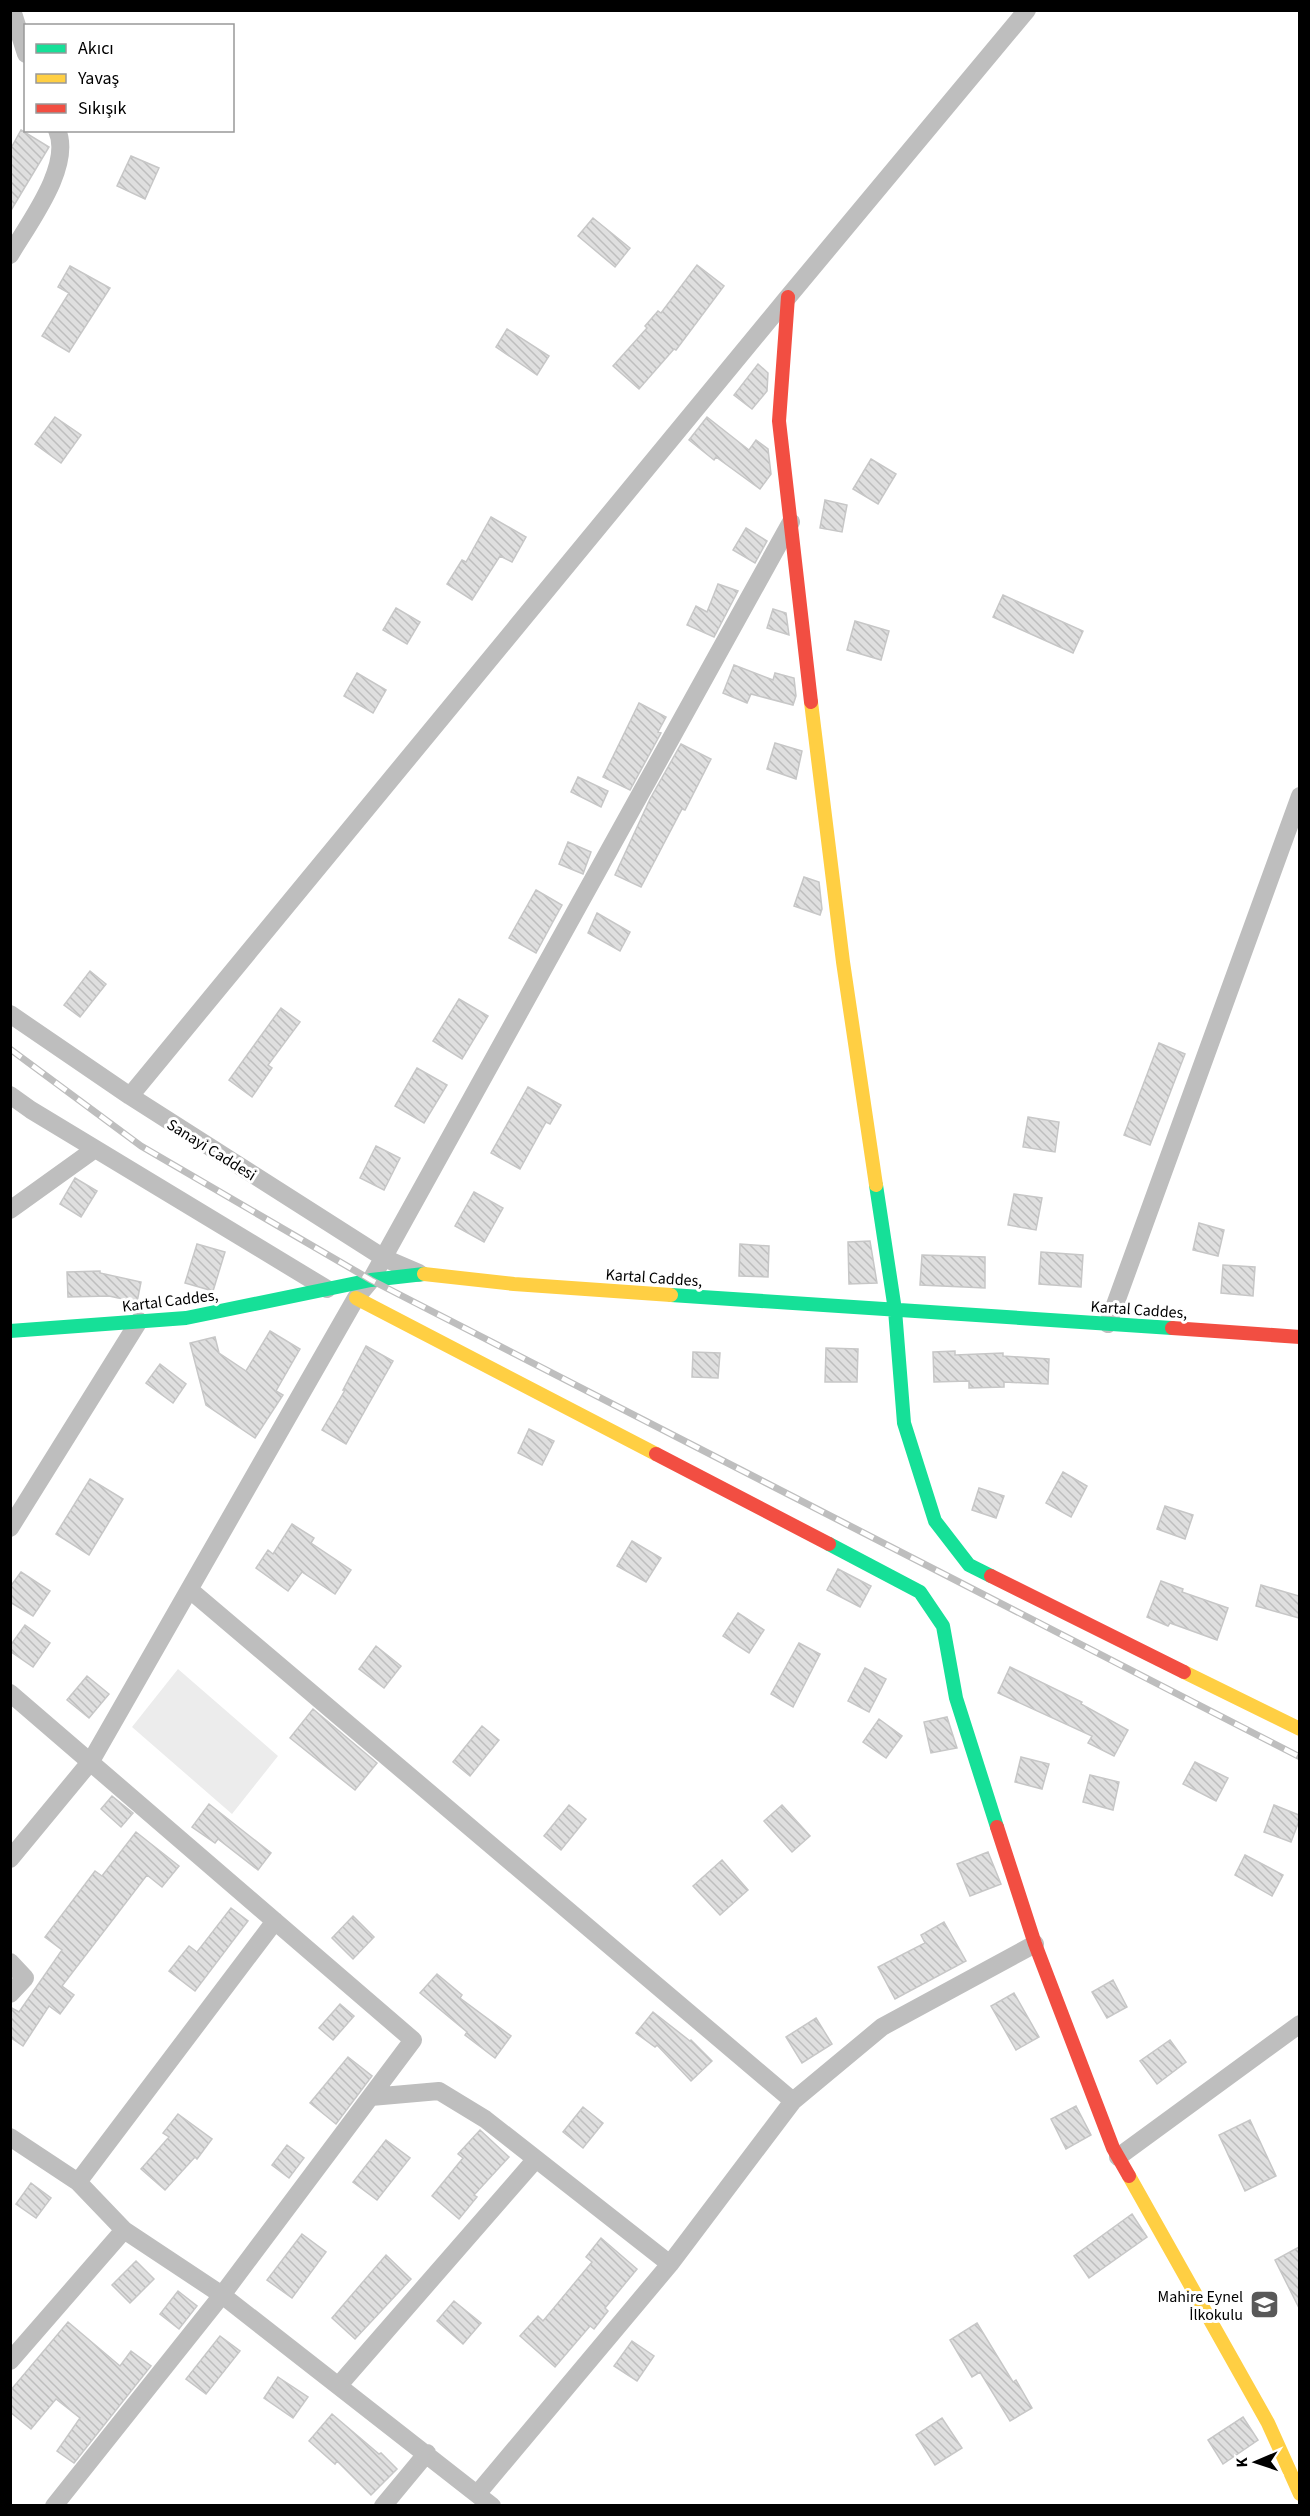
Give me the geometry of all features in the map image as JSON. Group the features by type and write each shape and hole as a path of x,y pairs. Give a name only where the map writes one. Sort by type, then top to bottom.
{"street":[{"path":"12,10 24,48"},
{"path":"130,1096 1027,10"},
{"path":"10,255 58,170 58,132"},
{"path":"788,297 779,421 814,731 843,962 895,1310 904,1423 935,1521 969,1565 1299,1729"},
{"path":"10,1859 91,1761 356,1298 371,1280 384,1258 791,522"},
{"path":"1108,1324 1299,796"},
{"name":"Sanayi Caddesi","path":"10,1014 130,1096 384,1258 419,1273"},
{"path":"10,1095 327,1289"},
{"path":"10,1210 95,1149"},
{"name":"Kartal Caddes,","path":"10,1331 186,1318 371,1280 419,1273 514,1284 1299,1336"},
{"path":"356,1298 921,1592 943,1626 956,1698 1035,1944 1118,2157 1268,2423 1299,2494"},
{"path":"10,1528 139,1321"},
{"path":"190,1590 793,2101"},
{"path":"10,1693 413,2040 222,2295 54,2505"},
{"path":"78,2182 275,1921"},
{"path":"478,2493 670,2264 793,2101 882,2027 1035,1944"},
{"path":"10,1962 25,1978 10,1994"},
{"path":"1118,2157 1299,2024"},
{"path":"371,2097 439,2091 485,2119 670,2264"},
{"path":"10,2137 78,2182 124,2230 222,2295 492,2505"},
{"path":"339,2385 537,2159"},
{"path":"10,2361 124,2230"},
{"path":"383,2505 427,2453"}],"shaded area":[{"path":"178,1669 278,1756 232,1814 132,1727"}],"building":[{"path":"21,130 49,147 10,212 10,150"},
{"path":"131,156 159,168 145,199 117,186"},
{"path":"593,218 630,248 615,267 578,236"},
{"path":"697,265 724,286 676,350 674,349 639,389 613,366 647,328 645,326 658,311 661,313"},
{"path":"70,266 110,288 69,352 42,336 69,293 58,287"},
{"path":"507,329 549,356 537,375 496,347"},
{"path":"758,364 768,373 767,391 752,409 734,395"},
{"path":"55,417 81,435 61,463 35,444"},
{"path":"707,417 749,450 756,440 768,449 771,474 760,489 716,457 714,460 689,440"},
{"path":"871,459 896,474 878,504 853,489"},
{"path":"825,500 847,505 842,532 820,528"},
{"path":"491,517 526,537 512,562 500,556 472,600 447,584 462,560 466,562"},
{"path":"746,528 767,541 755,563 733,550"},
{"path":"718,584 738,591 714,637 687,625 696,606 707,612"},
{"path":"1003,595 1083,631 1073,653 993,617"},
{"path":"396,608 420,622 407,644 383,630"},
{"path":"773,609 786,613 789,635 767,628"},
{"path":"855,621 889,631 881,660 847,650"},
{"path":"734,665 773,680 775,673 794,678 796,696 793,705 751,694 747,703 723,693"},
{"path":"357,673 386,690 373,713 344,696"},
{"path":"639,703 666,717 658,732 661,733 630,790 603,777"},
{"path":"775,743 802,751 796,779 767,769"},
{"path":"681,744 711,759 641,887 615,875 650,799"},
{"path":"578,777 608,791 601,807 571,792"},
{"path":"568,842 591,852 583,874 559,864"},
{"path":"804,877 819,882 822,909 820,915 794,906"},
{"path":"536,890 562,905 536,953 509,938"},
{"path":"597,913 630,932 620,951 588,933"},
{"path":"90,971 106,984 80,1017 64,1005"},
{"path":"459,999 488,1016 462,1059 433,1041"},
{"path":"281,1008 300,1022 268,1065 272,1068 252,1097 229,1080"},
{"path":"1159,1043 1185,1054 1150,1145 1124,1135"},
{"path":"417,1068 447,1085 424,1123 395,1106"},
{"path":"528,1087 561,1105 550,1124 546,1122 520,1169 491,1153"},
{"path":"1028,1117 1059,1122 1055,1152 1023,1147"},
{"path":"376,1146 400,1158 384,1190 360,1178"},
{"path":"75,1178 97,1191 81,1217 60,1204"},
{"path":"474,1192 503,1208 484,1242 455,1226"},
{"path":"1014,1194 1042,1198 1036,1230 1008,1225"},
{"path":"1199,1223 1224,1230 1218,1256 1193,1250"},
{"path":"870,1241 877,1283 849,1284 848,1242"},
{"path":"197,1244 225,1252 213,1291 185,1283"},
{"path":"740,1244 769,1246 768,1277 739,1276"},
{"path":"1041,1252 1083,1255 1081,1287 1039,1284"},
{"path":"922,1255 985,1257 985,1288 920,1285"},
{"path":"1223,1265 1255,1267 1253,1296 1221,1293"},
{"path":"100,1271 100,1273 141,1282 137,1302 109,1296 68,1297 67,1272"},
{"path":"270,1331 300,1349 276,1391 283,1395 255,1438 206,1405 190,1343 215,1337 219,1353 246,1371"},
{"path":"366,1346 393,1361 346,1444 322,1430 345,1390 343,1390"},
{"path":"826,1348 858,1349 857,1382 825,1382"},
{"path":"955,1351 955,1355 1003,1353 1003,1356 1049,1359 1048,1384 1004,1382 1004,1387 969,1388 969,1381 934,1382 933,1352"},
{"path":"693,1352 720,1353 718,1378 692,1377"},
{"path":"160,1364 186,1384 173,1403 146,1383"},
{"path":"529,1429 554,1441 542,1465 518,1453"},
{"path":"1063,1472 1087,1486 1071,1517 1046,1503"},
{"path":"90,1479 123,1499 89,1555 56,1534"},
{"path":"979,1488 1004,1496 996,1518 972,1510"},
{"path":"1165,1506 1193,1515 1185,1539 1157,1529"},
{"path":"292,1524 314,1538 311,1543 351,1570 335,1594 302,1572 288,1591 256,1568 268,1550 273,1554"},
{"path":"632,1541 661,1558 646,1582 617,1566"},
{"path":"838,1569 871,1586 860,1607 827,1590"},
{"path":"21,1572 50,1591 33,1616 10,1602 10,1587"},
{"path":"1161,1581 1183,1589 1182,1592 1228,1608 1217,1640 1170,1623 1168,1626 1147,1617"},
{"path":"1261,1585 1299,1596 1299,1618 1256,1606"},
{"path":"738,1613 764,1630 749,1653 723,1636"},
{"path":"25,1625 50,1643 33,1667 10,1651 10,1646"},
{"path":"799,1643 820,1654 793,1707 771,1694"},
{"path":"376,1646 401,1666 384,1688 359,1669"},
{"path":"1010,1667 1082,1702 1081,1704 1128,1730 1114,1756 1088,1743 1092,1736 998,1693"},
{"path":"865,1668 886,1679 869,1712 848,1701"},
{"path":"87,1676 109,1694 89,1718 67,1700"},
{"path":"313,1709 377,1763 355,1790 290,1738"},
{"path":"947,1717 957,1748 931,1753 924,1722"},
{"path":"879,1719 902,1736 886,1758 863,1742"},
{"path":"482,1726 499,1740 470,1776 453,1762"},
{"path":"1021,1757 1049,1764 1042,1789 1015,1782"},
{"path":"1195,1762 1228,1778 1216,1801 1183,1784"},
{"path":"1090,1775 1119,1782 1113,1810 1083,1802"},
{"path":"112,1796 133,1813 121,1827 101,1809"},
{"path":"209,1804 271,1853 258,1870 218,1839 215,1843 192,1827"},
{"path":"569,1805 586,1819 561,1850 544,1836"},
{"path":"782,1805 810,1836 792,1852 764,1821"},
{"path":"1274,1805 1299,1815 1291,1842 1264,1832"},
{"path":"136,1832 179,1866 162,1887 147,1875 62,1986 74,1995 60,2014 49,2006 23,2046 10,2037 10,2007 19,2012 62,1950 45,1937 95,1871 102,1876"},
{"path":"988,1852 1001,1884 970,1896 957,1864"},
{"path":"1245,1855 1283,1875 1272,1896 1235,1875"},
{"path":"722,1860 748,1890 720,1915 693,1886"},
{"path":"231,1908 248,1921 195,1991 169,1971 189,1946 197,1952"},
{"path":"353,1916 374,1937 353,1959 332,1938"},
{"path":"944,1922 966,1961 895,1999 878,1967 925,1943 921,1935"},
{"path":"437,1974 462,1995 460,1998 511,2036 495,2058 465,2035 467,2032 420,1993"},
{"path":"1113,1980 1127,2007 1107,2018 1092,1992"},
{"path":"1014,1993 1039,2037 1016,2050 991,2006"},
{"path":"340,2004 354,2016 333,2040 319,2028"},
{"path":"653,2012 691,2040 712,2061 691,2081 657,2045 655,2047 636,2033"},
{"path":"816,2018 832,2044 802,2063 786,2037"},
{"path":"1170,2040 1186,2062 1157,2084 1140,2061"},
{"path":"348,2057 372,2076 336,2124 310,2103"},
{"path":"1076,2106 1091,2135 1066,2149 1051,2119"},
{"path":"583,2107 603,2123 583,2148 563,2132"},
{"path":"178,2114 212,2139 197,2159 195,2157 165,2190 141,2169 169,2137 163,2133"},
{"path":"1250,2120 1276,2176 1245,2191 1219,2135"},
{"path":"480,2130 509,2157 474,2195 477,2197 459,2219 432,2196 463,2158 458,2154"},
{"path":"386,2140 410,2158 377,2200 353,2182"},
{"path":"287,2145 304,2158 289,2178 272,2165"},
{"path":"31,2183 51,2198 36,2218 16,2204"},
{"path":"1132,2214 1147,2237 1089,2278 1074,2256"},
{"path":"302,2234 326,2252 292,2298 267,2280"},
{"path":"601,2238 637,2269 605,2308 608,2311 594,2329 590,2326 555,2367 520,2336 538,2316 543,2321 592,2262 586,2257"},
{"path":"1299,2247 1299,2308 1275,2260"},
{"path":"386,2255 411,2279 355,2339 332,2318"},
{"path":"136,2261 154,2279 130,2303 112,2285"},
{"path":"178,2291 197,2306 179,2329 160,2314"},
{"path":"454,2301 481,2323 463,2344 437,2321"},
{"path":"68,2322 120,2366 131,2351 151,2366 74,2463 57,2451 80,2418 56,2399 31,2429 10,2412 10,2391"},
{"path":"977,2323 1013,2382 1016,2380 1032,2408 1010,2421 980,2372 972,2377 950,2340"},
{"path":"220,2336 240,2351 206,2394 186,2379"},
{"path":"632,2341 654,2356 637,2381 614,2366"},
{"path":"278,2377 308,2397 293,2418 264,2398"},
{"path":"332,2414 379,2454 381,2453 397,2469 371,2495 337,2461 335,2464 309,2441"},
{"path":"1243,2417 1258,2440 1223,2464 1208,2440"},
{"path":"942,2418 962,2448 935,2465 916,2435"}],"railway":[{"path":"10,1049 141,1146 371,1280 1300,1757"}],"traffic: fast":[{"path":"876,1185 895,1310 904,1423 935,1521 969,1565 991,1576"},
{"path":"10,1331 186,1318 371,1280 424,1274"},
{"path":"671,1295 1172,1328"},
{"path":"829,1544 920,1592 943,1626 956,1698 997,1827"}],"traffic: slow":[{"path":"811,702 843,962 876,1185"},
{"path":"424,1274 514,1284 671,1295"},
{"path":"356,1298 656,1454"},
{"path":"1184,1672 1300,1729"},
{"path":"1129,2176 1268,2423 1300,2494"}],"traffic: jam":[{"path":"788,297 779,421 811,702"},
{"path":"1172,1328 1300,1337"},
{"path":"656,1454 829,1544"},
{"path":"991,1576 1184,1672"},
{"path":"997,1827 1035,1944 1113,2148 1129,2176"}],"place":[{"name":"Mahire Eynel İlkokulu","path":"1264,2305"}]}
